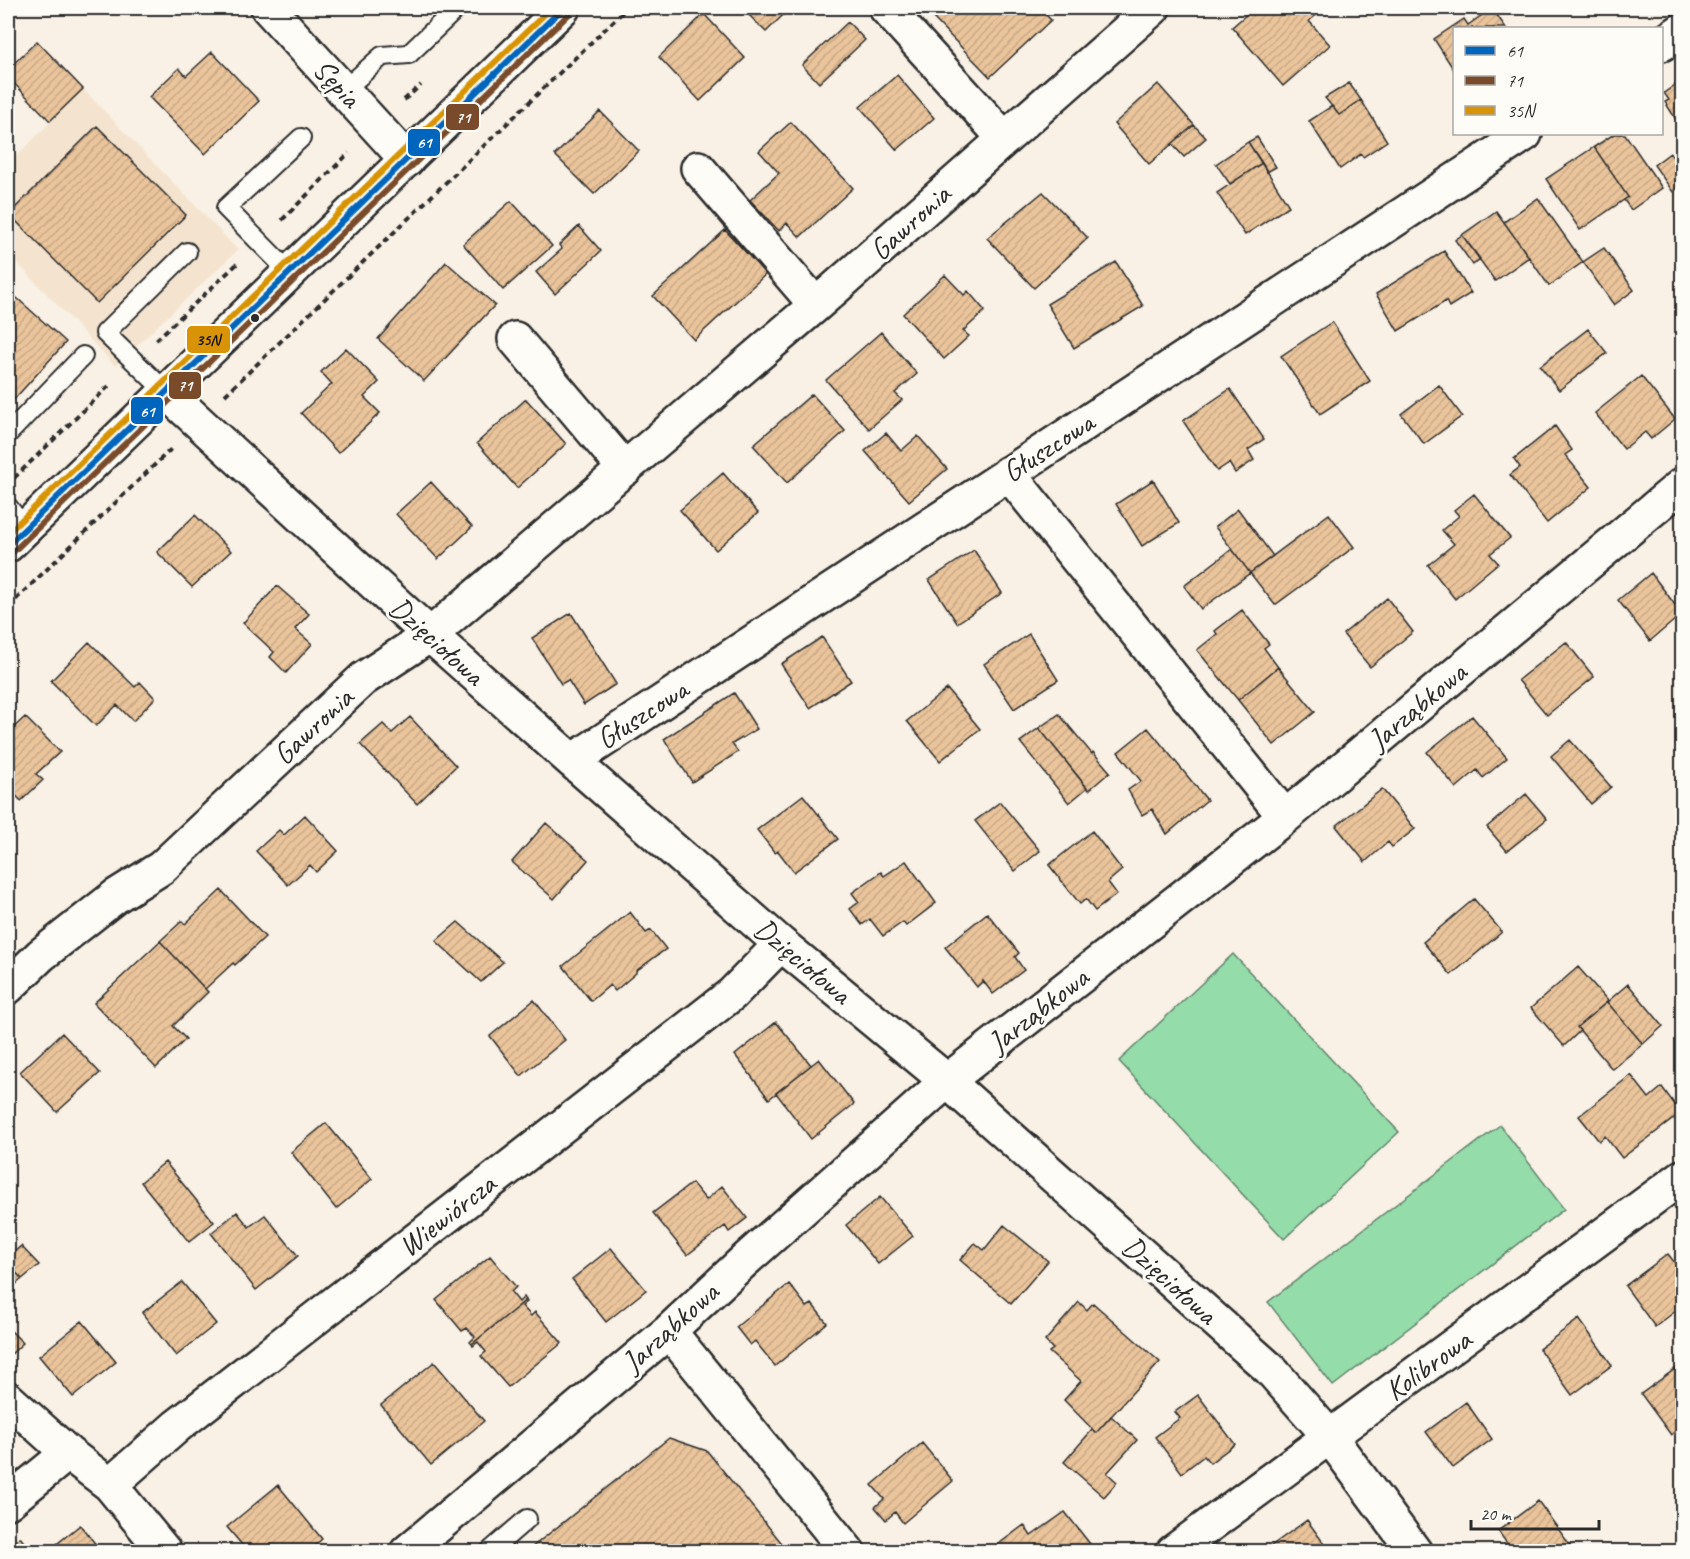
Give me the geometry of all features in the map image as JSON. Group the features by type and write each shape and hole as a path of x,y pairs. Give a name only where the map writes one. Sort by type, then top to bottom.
{"street":[{"name":"Sępia","path":"268,8 407,160"},
{"path":"13,527 166,392 563,8"},
{"path":"886,8 1004,138"},
{"name":"Gawronia","path":"8,987 41,955 116,896 161,868 363,679 430,635 816,305 1153,8"},
{"path":"1663,43 1683,30"},
{"name":"Głuszcowa","path":"572,761 1523,135"},
{"path":"698,168 816,305"},
{"path":"515,339 625,469"},
{"name":"Dzięciołowa","path":"166,392 430,635 572,761 781,944 947,1081 1270,1369 1330,1437 1415,1551"},
{"path":"1008,473 1285,817"},
{"name":"Jarząbkowa","path":"408,1551 669,1331 742,1262 947,1081 1285,817 1683,485"},
{"name":"Wiewiórcza","path":"110,1485 177,1426 732,994 781,944"},
{"name":"Kolibrowa","path":"1173,1551 1683,1177"},
{"path":"669,1331 848,1551"},
{"path":"8,1399 68,1453 110,1485 165,1551"},
{"path":"8,1502 68,1453"}],"lane":[{"path":"343,90 382,56 409,54 456,8"},
{"path":"290,273 226,208 301,138"},
{"path":"166,392 105,333 188,252"},
{"path":"8,434 82,356"},
{"path":"489,1551 527,1519"}],"path":[{"path":"8,607 627,8"}],"shaded area":[{"path":"83,89 238,250 115,366 8,253 8,165"}],"green space":[{"path":"1233,954 1399,1132 1284,1239 1119,1061"},
{"path":"1500,1125 1564,1209 1333,1386 1268,1302"}],"building":[{"path":"742,8 790,8 766,32"},
{"path":"946,8 1039,8 1051,20 990,77 934,19"},
{"path":"1254,8 1325,8 1309,21 1330,45 1283,86 1232,27"},
{"path":"1492,8 1505,27 1453,27 1453,68 1434,39 1464,19 1468,25"},
{"path":"704,14 745,58 700,101 659,57"},
{"path":"848,22 865,40 819,83 802,65"},
{"path":"37,41 83,89 50,121 8,77 8,69"},
{"path":"212,52 259,101 205,154 149,97 179,68 186,76"},
{"path":"897,75 934,118 897,150 860,107"},
{"path":"1682,80 1682,129 1665,102 1669,100 1664,93"},
{"path":"1349,83 1361,100 1339,115 1325,98"},
{"path":"1158,84 1194,125 1149,164 1114,124"},
{"path":"1361,100 1387,141 1363,157 1361,154 1340,169 1309,121 1332,106 1339,115"},
{"path":"600,111 639,151 594,194 555,155"},
{"path":"791,122 853,188 800,237 787,223 779,231 750,200 779,173 759,151"},
{"path":"1194,125 1206,138 1184,157 1172,144"},
{"path":"97,126 186,215 97,303 9,214"},
{"path":"1612,135 1626,135 1662,188 1631,210 1624,200 1628,197 1594,147"},
{"path":"1257,137 1276,167 1267,172 1248,142"},
{"path":"1248,142 1262,163 1230,184 1216,164"},
{"path":"1594,147 1628,197 1580,230 1546,179"},
{"path":"1670,153 1682,170 1682,185 1673,192 1654,165"},
{"path":"1262,163 1289,206 1245,235 1217,193"},
{"path":"1043,192 1088,238 1034,288 987,238"},
{"path":"1538,198 1583,262 1549,286 1504,222"},
{"path":"511,201 552,246 503,290 463,244"},
{"path":"1496,211 1529,257 1495,281 1462,235"},
{"path":"579,226 601,251 555,294 536,272 562,249 559,245"},
{"path":"725,230 766,274 694,340 653,296"},
{"path":"1462,235 1480,259 1473,265 1455,240"},
{"path":"1604,248 1634,290 1614,305 1583,262"},
{"path":"1444,251 1471,293 1449,307 1446,301 1398,331 1376,294"},
{"path":"446,262 495,305 424,381 378,339"},
{"path":"1116,262 1143,306 1074,348 1047,304"},
{"path":"945,275 964,295 968,291 985,311 963,331 969,336 944,359 903,314"},
{"path":"8,290 66,342 8,406"},
{"path":"1332,322 1370,381 1320,414 1281,356"},
{"path":"1588,329 1607,353 1559,390 1540,366"},
{"path":"881,332 917,374 895,393 902,400 869,429 826,380"},
{"path":"346,348 379,382 364,397 380,413 338,453 301,413 332,384 321,372"},
{"path":"1641,376 1675,419 1651,439 1645,432 1624,449 1595,413"},
{"path":"1439,385 1462,416 1424,444 1401,414"},
{"path":"1230,389 1264,439 1248,450 1254,460 1235,473 1229,463 1217,471 1183,421"},
{"path":"812,394 845,431 787,483 753,445"},
{"path":"526,399 566,444 517,488 477,443"},
{"path":"1555,426 1572,450 1565,455 1591,487 1547,523 1510,475 1520,467 1514,459"},
{"path":"886,433 901,451 918,436 947,469 909,501 865,451"},
{"path":"723,473 758,513 716,550 680,510"},
{"path":"1153,480 1179,523 1142,546 1116,504"},
{"path":"431,482 472,527 438,559 396,514"},
{"path":"1474,494 1510,538 1490,554 1498,563 1455,599 1428,565 1454,544 1442,530 1459,516 1454,510"},
{"path":"1238,509 1273,556 1250,573 1215,527"},
{"path":"1329,514 1354,547 1275,605 1250,573"},
{"path":"195,515 231,551 192,587 157,552"},
{"path":"1232,549 1250,573 1201,609 1184,586"},
{"path":"974,550 1002,593 957,623 929,580"},
{"path":"1651,573 1682,614 1650,641 1618,600"},
{"path":"277,586 309,614 295,629 312,644 286,673 270,657 274,652 243,623"},
{"path":"1387,598 1413,632 1370,667 1343,634"},
{"path":"1242,610 1269,644 1264,648 1278,667 1238,700 1197,650 1217,634 1215,631"},
{"path":"571,613 616,684 584,705 568,680 561,684 532,638"},
{"path":"1029,634 1058,680 1014,709 984,664"},
{"path":"822,637 851,681 810,708 781,664"},
{"path":"89,642 135,687 140,682 155,698 133,721 117,705 96,726 51,681"},
{"path":"1566,642 1594,677 1547,715 1518,680"},
{"path":"1278,667 1315,712 1274,745 1238,700"},
{"path":"947,689 980,729 940,761 907,721"},
{"path":"734,693 757,729 732,744 738,752 692,782 664,739"},
{"path":"1059,714 1110,772 1089,790 1039,728"},
{"path":"1472,716 1507,758 1483,778 1477,770 1456,788 1427,752"},
{"path":"25,717 60,752 36,774 43,780 21,801 8,787 8,733"},
{"path":"410,717 456,766 417,804 360,744 383,724 392,733"},
{"path":"1039,728 1087,788 1069,803 1020,742"},
{"path":"1148,728 1207,800 1167,834 1152,809 1142,815 1128,790 1141,781 1118,752"},
{"path":"1570,740 1611,787 1591,804 1551,756"},
{"path":"1382,789 1415,829 1392,847 1388,842 1365,862 1336,826"},
{"path":"1526,794 1547,819 1507,851 1487,827"},
{"path":"803,795 838,839 794,872 778,851 775,853 757,830"},
{"path":"1000,802 1040,851 1015,871 975,821"},
{"path":"305,815 338,851 316,872 310,865 288,885 256,851 279,830 284,835"},
{"path":"546,823 588,860 554,899 512,862"},
{"path":"1092,831 1122,870 1108,882 1117,894 1095,911 1086,899 1080,904 1049,865"},
{"path":"906,861 936,903 906,926 903,922 883,936 870,919 862,925 850,909 859,902 852,893 881,872 884,876"},
{"path":"221,890 265,937 205,989 160,941 182,921 185,924"},
{"path":"1474,899 1502,932 1451,975 1423,942"},
{"path":"630,912 646,933 651,930 666,949 636,971 615,991 610,985 591,1001 563,966"},
{"path":"987,913 1019,953 1015,957 1024,970 993,994 983,981 977,987 945,947"},
{"path":"458,922 503,962 481,982 436,941"},
{"path":"160,941 208,992 173,1026 186,1039 156,1068 94,1003"},
{"path":"1578,967 1608,1001 1577,1027 1580,1031 1564,1046 1531,1008"},
{"path":"1628,984 1663,1026 1643,1044 1607,1002"},
{"path":"534,1000 565,1040 521,1076 490,1036"},
{"path":"1607,1002 1643,1044 1612,1069 1577,1027"},
{"path":"776,1022 811,1065 769,1099 735,1055"},
{"path":"62,1033 100,1073 57,1112 20,1072"},
{"path":"819,1059 854,1104 811,1139 776,1093"},
{"path":"1631,1075 1649,1098 1662,1087 1681,1113 1622,1158 1605,1136 1599,1141 1579,1116"},
{"path":"326,1123 372,1179 336,1209 291,1152"},
{"path":"165,1162 214,1222 189,1242 141,1182"},
{"path":"692,1183 706,1200 722,1186 747,1218 729,1232 725,1226 687,1255 653,1213"},
{"path":"880,1197 913,1236 878,1264 846,1225"},
{"path":"237,1212 249,1227 265,1215 298,1256 256,1290 211,1233"},
{"path":"1004,1225 1048,1261 1011,1304 960,1260 975,1243 984,1250"},
{"path":"21,1246 39,1265 22,1279 8,1264 8,1257"},
{"path":"611,1248 646,1290 606,1322 572,1279"},
{"path":"1668,1254 1682,1272 1682,1306 1655,1327 1625,1286"},
{"path":"490,1256 516,1287 511,1292 519,1302 524,1297 526,1300 472,1344 470,1342 475,1337 467,1328 462,1331 436,1300"},
{"path":"8,1264 22,1279 8,1291"},
{"path":"182,1282 216,1324 176,1356 142,1313"},
{"path":"789,1284 807,1307 812,1304 827,1323 775,1366 755,1341 750,1345 736,1327"},
{"path":"526,1300 527,1302 522,1306 531,1316 535,1312 562,1343 508,1387 481,1356 486,1352 478,1342 473,1346 472,1344"},
{"path":"1079,1302 1087,1310 1093,1303 1160,1362 1096,1433 1064,1400 1081,1381 1049,1352 1053,1349 1045,1341"},
{"path":"1579,1319 1612,1365 1572,1395 1539,1349"},
{"path":"82,1321 116,1362 73,1397 39,1356"},
{"path":"8,1328 23,1343 8,1357"},
{"path":"434,1362 484,1421 431,1465 381,1405"},
{"path":"1682,1364 1682,1427 1671,1435 1641,1394"},
{"path":"1198,1395 1235,1444 1210,1463 1204,1456 1182,1473 1155,1437 1180,1418 1175,1412"},
{"path":"1466,1402 1492,1439 1453,1468 1426,1432"},
{"path":"1111,1416 1137,1440 1107,1473 1117,1482 1104,1497 1064,1462 1092,1430 1096,1433"},
{"path":"669,1438 707,1451 789,1552 526,1552"},
{"path":"922,1443 953,1481 903,1523 895,1512 886,1520 875,1507 884,1499 872,1485"},
{"path":"278,1485 322,1539 308,1552 248,1552 227,1527"},
{"path":"1538,1501 1572,1548 1567,1552 1513,1552 1498,1531"},
{"path":"1065,1512 1090,1544 1080,1552 988,1552 1024,1525 1031,1536"},
{"path":"1307,1520 1330,1552 1269,1552 1267,1549"},
{"path":"80,1525 102,1552 47,1552"},
{"path":"20,1537 31,1552 8,1552 8,1547"}],"transit line":[{"name":"35N","path":"8,533 551,8"},
{"name":"61","path":"8,545 563,8"},
{"name":"71","path":"14,551 569,14"}]}
